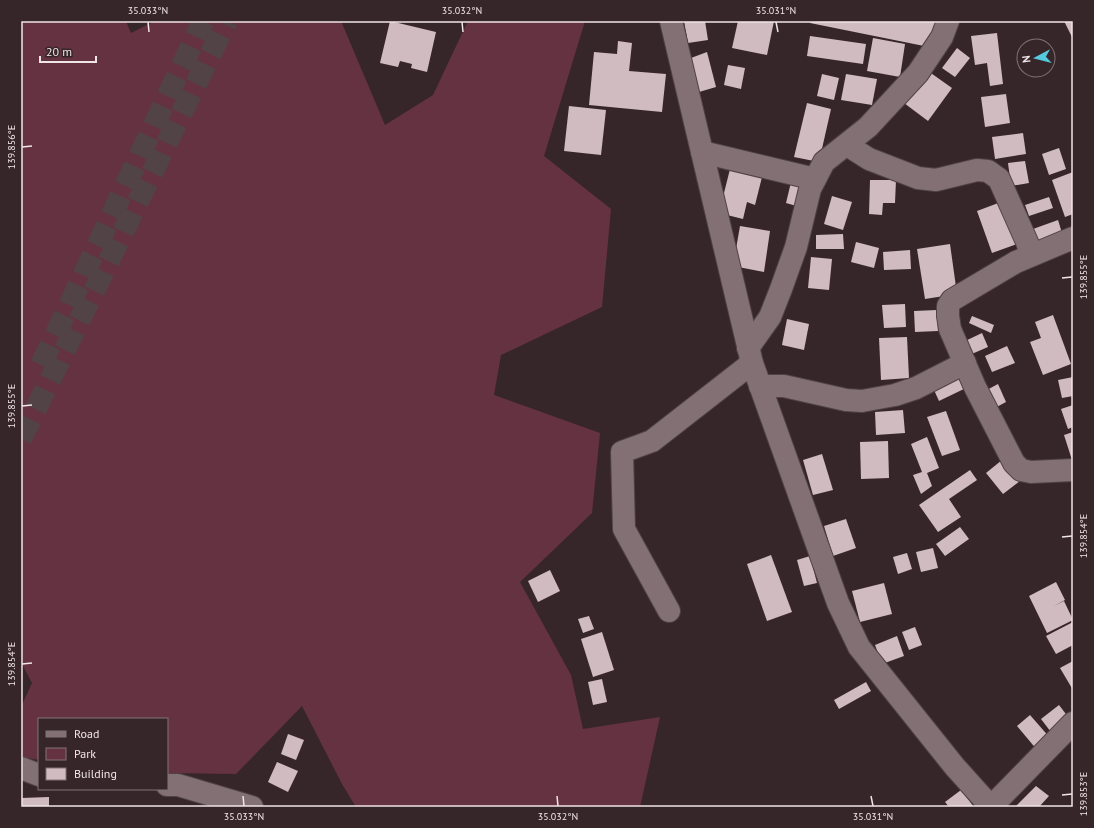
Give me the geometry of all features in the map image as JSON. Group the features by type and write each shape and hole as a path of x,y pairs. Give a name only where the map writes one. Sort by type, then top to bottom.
{"street":[{"path":"671,21 750,356 838,603 859,647 955,767 991,807 1073,723"},
{"path":"669,611 624,529 622,452 652,441 750,356 770,317 781,289 796,247 810,189 824,162 868,127 918,73 942,37 948,21"},
{"path":"847,145 869,159 918,178 936,180 977,170 988,171 1000,179 1027,242 1031,255"},
{"path":"702,152 816,179"},
{"path":"1073,238 1016,262 952,300 948,306 950,329 985,408 1014,464 1021,470 1031,472 1073,470"},
{"path":"760,386 784,386 846,400 862,401 916,388 965,364"},
{"path":"21,768 38,775"},
{"path":"168,785 178,786 252,807"}],"green space":[{"path":"21,21 126,21 131,33 155,21 341,21 385,125 433,95 468,21 585,21 544,156 611,209 602,307 501,355 494,395 600,433 592,513 520,582 571,675 583,729 660,717 640,807 356,807 342,784 302,706 236,774 168,773 168,718 38,718 38,760 21,757 21,707 32,683 21,662"}],"building":[{"path":"390,21 436,32 427,72 411,68 412,64 400,61 398,67 380,63"},
{"path":"684,21 705,21 708,40 688,43"},
{"path":"738,21 774,21 767,55 732,48"},
{"path":"811,21 930,21 940,23 938,33 932,31 929,47 810,23"},
{"path":"1064,21 1073,21 1073,37 1072,37"},
{"path":"997,33 1003,84 990,86 987,63 975,65 971,36"},
{"path":"810,36 866,44 863,64 807,56"},
{"path":"873,38 905,44 900,77 867,71"},
{"path":"618,41 632,43 629,71 666,74 662,112 589,105 594,52 617,54"},
{"path":"957,48 970,58 955,77 942,68"},
{"path":"707,52 716,87 699,92 691,58"},
{"path":"728,65 745,68 741,89 724,85"},
{"path":"928,71 952,88 928,121 904,103"},
{"path":"822,74 839,78 834,100 817,96"},
{"path":"846,74 877,79 872,105 841,100"},
{"path":"1006,94 1010,123 985,127 981,97"},
{"path":"807,103 831,109 819,162 794,157"},
{"path":"569,106 606,110 601,155 564,151"},
{"path":"1023,133 1026,154 995,159 992,137"},
{"path":"1059,148 1066,169 1049,175 1042,154"},
{"path":"1025,161 1029,183 1011,186 1008,163"},
{"path":"730,169 762,177 755,205 747,202 743,219 719,213"},
{"path":"1073,172 1073,214 1065,217 1052,180"},
{"path":"793,174 807,182 800,207 786,203"},
{"path":"870,180 896,180 895,203 883,203 882,215 869,214"},
{"path":"832,196 852,202 843,230 824,224"},
{"path":"1049,197 1053,208 1029,216 1025,205"},
{"path":"1001,202 1017,244 992,253 977,211"},
{"path":"1058,220 1062,233 1038,241 1033,229"},
{"path":"740,226 770,231 764,272 733,266"},
{"path":"843,234 844,249 816,249 816,235"},
{"path":"856,242 879,248 874,268 851,262"},
{"path":"950,244 957,294 925,299 917,249"},
{"path":"910,250 911,269 884,270 883,252"},
{"path":"811,257 832,259 829,290 808,288"},
{"path":"905,304 906,327 884,328 882,305"},
{"path":"937,310 938,331 915,332 914,311"},
{"path":"1053,315 1071,364 1043,375 1030,342 1041,338 1035,322"},
{"path":"972,316 994,325 991,333 969,323"},
{"path":"787,319 809,324 804,350 782,345"},
{"path":"982,333 988,347 967,356 961,343"},
{"path":"907,337 909,378 881,380 879,338"},
{"path":"1007,346 1015,363 992,372 985,356"},
{"path":"963,376 968,387 939,401 934,390"},
{"path":"1073,377 1073,396 1062,398 1058,380"},
{"path":"998,384 1006,402 991,410 983,392"},
{"path":"1073,405 1073,427 1068,429 1061,409"},
{"path":"903,410 905,433 876,435 875,412"},
{"path":"946,411 960,450 942,456 927,417"},
{"path":"1073,432 1073,459 1072,460 1064,435"},
{"path":"927,437 939,468 927,473 932,486 921,494 913,475 922,472 911,444"},
{"path":"888,441 889,478 861,479 860,442"},
{"path":"822,454 833,490 813,495 803,460"},
{"path":"1002,460 1020,481 1003,494 986,473"},
{"path":"970,470 977,480 949,499 961,517 938,532 919,505"},
{"path":"846,519 856,548 833,556 824,526"},
{"path":"960,527 969,539 945,556 936,544"},
{"path":"933,548 938,568 921,572 916,552"},
{"path":"907,553 912,569 898,574 893,557"},
{"path":"771,555 792,612 767,621 747,564"},
{"path":"810,556 817,583 804,586 797,560"},
{"path":"550,570 560,591 538,602 528,581"},
{"path":"1056,582 1065,600 1054,606 1064,601 1073,620 1047,633 1029,596"},
{"path":"884,583 892,614 860,622 852,591"},
{"path":"589,616 594,629 583,633 578,619"},
{"path":"1073,622 1073,645 1056,654 1046,636"},
{"path":"915,627 922,645 909,650 902,632"},
{"path":"602,632 614,670 593,677 581,639"},
{"path":"897,636 904,656 882,664 875,645"},
{"path":"1073,661 1073,690 1060,668"},
{"path":"602,679 607,702 593,705 588,682"},
{"path":"866,682 871,691 839,709 834,700"},
{"path":"1059,705 1072,722 1054,736 1041,719"},
{"path":"1030,715 1051,739 1038,751 1017,726"},
{"path":"288,734 304,740 296,760 281,754"},
{"path":"277,762 298,771 288,792 268,782"},
{"path":"1036,786 1049,796 1039,807 1015,807"},
{"path":"961,790 974,807 949,807 945,802"},
{"path":"49,797 49,807 21,807 21,798"}],"tunnel":[{"path":"41,365 203,21"},
{"path":"21,439 227,21"}]}
